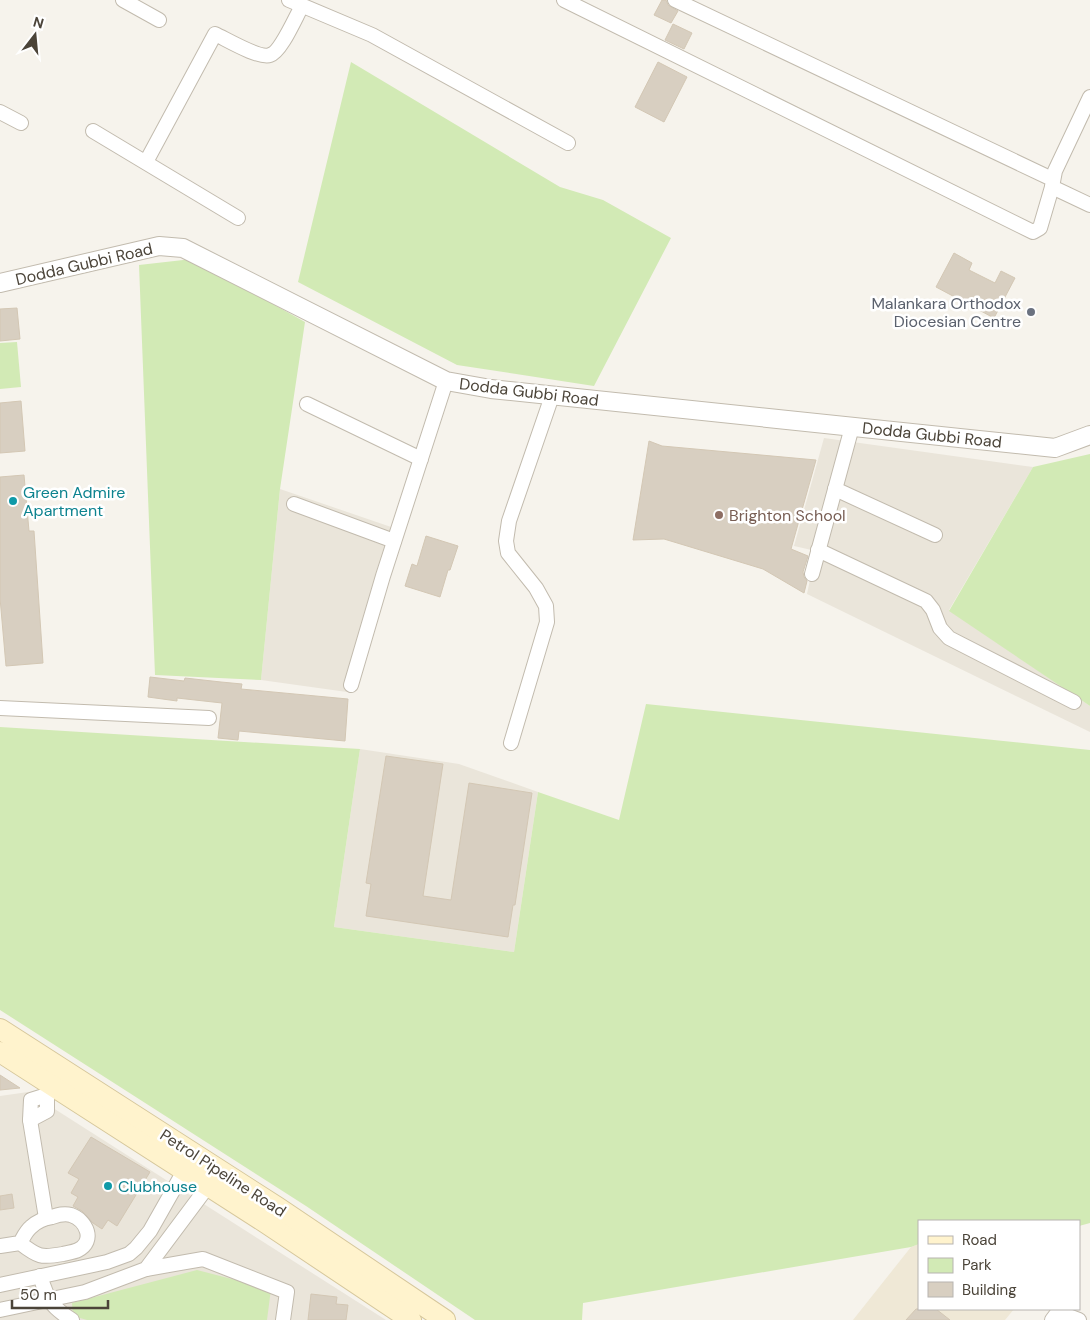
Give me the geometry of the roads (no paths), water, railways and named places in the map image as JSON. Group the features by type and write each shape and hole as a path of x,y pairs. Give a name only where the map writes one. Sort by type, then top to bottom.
{"main road":[{"name":"Petrol Pipeline Road","path":"0,1029 56,1084"},
{"name":"Petrol Pipeline Road","path":"0,1052 189,1163 445,1320"},
{"name":"Petrol Pipeline Road","path":"212,1177 411,1320"}],"street":[{"path":"123,0 159,20"},
{"path":"564,0 1033,232 1040,228 1052,183 1090,97"},
{"path":"675,0 1052,183 1090,206"},
{"path":"146,162 215,34 260,55 270,56 277,50 296,3 372,35 568,142"},
{"path":"0,112 21,123"},
{"path":"93,131 238,218"},
{"name":"Dodda Gubbi Road","path":"0,283 159,246 183,248 446,382 552,396 1055,448 1090,435"},
{"path":"351,685 394,541 446,382"},
{"path":"512,743 547,622 546,606 536,588 508,553 506,541 509,521 552,396"},
{"path":"307,404 421,458"},
{"path":"812,574 852,427"},
{"path":"835,489 935,535"},
{"path":"294,504 394,541"},
{"path":"818,550 926,601 933,610 940,628 950,638 1074,702"},
{"path":"0,708 209,718"},
{"path":"46,1218 30,1120 47,1111 56,1084"},
{"path":"0,1285 107,1262 129,1254 150,1232 189,1163"},
{"path":"146,1269 212,1177"},
{"path":"0,1246 20,1243 39,1256 47,1257 77,1251 86,1242 87,1230 78,1218 63,1214 46,1218 30,1227 20,1243"},
{"path":"0,1310 85,1292 146,1269 203,1259 287,1292 283,1320"},
{"path":"40,1276 48,1300 59,1312 72,1320"},
{"path":"1052,1320 1058,1312 1079,1320"}],"place":[{"name":"Malankara Orthodox Diocesian Centre","path":"1031,312"},
{"name":"Green Admire Apartment","path":"13,501"},
{"name":"Brighton School","path":"719,515"},
{"name":"Clubhouse","path":"108,1186"}]}
